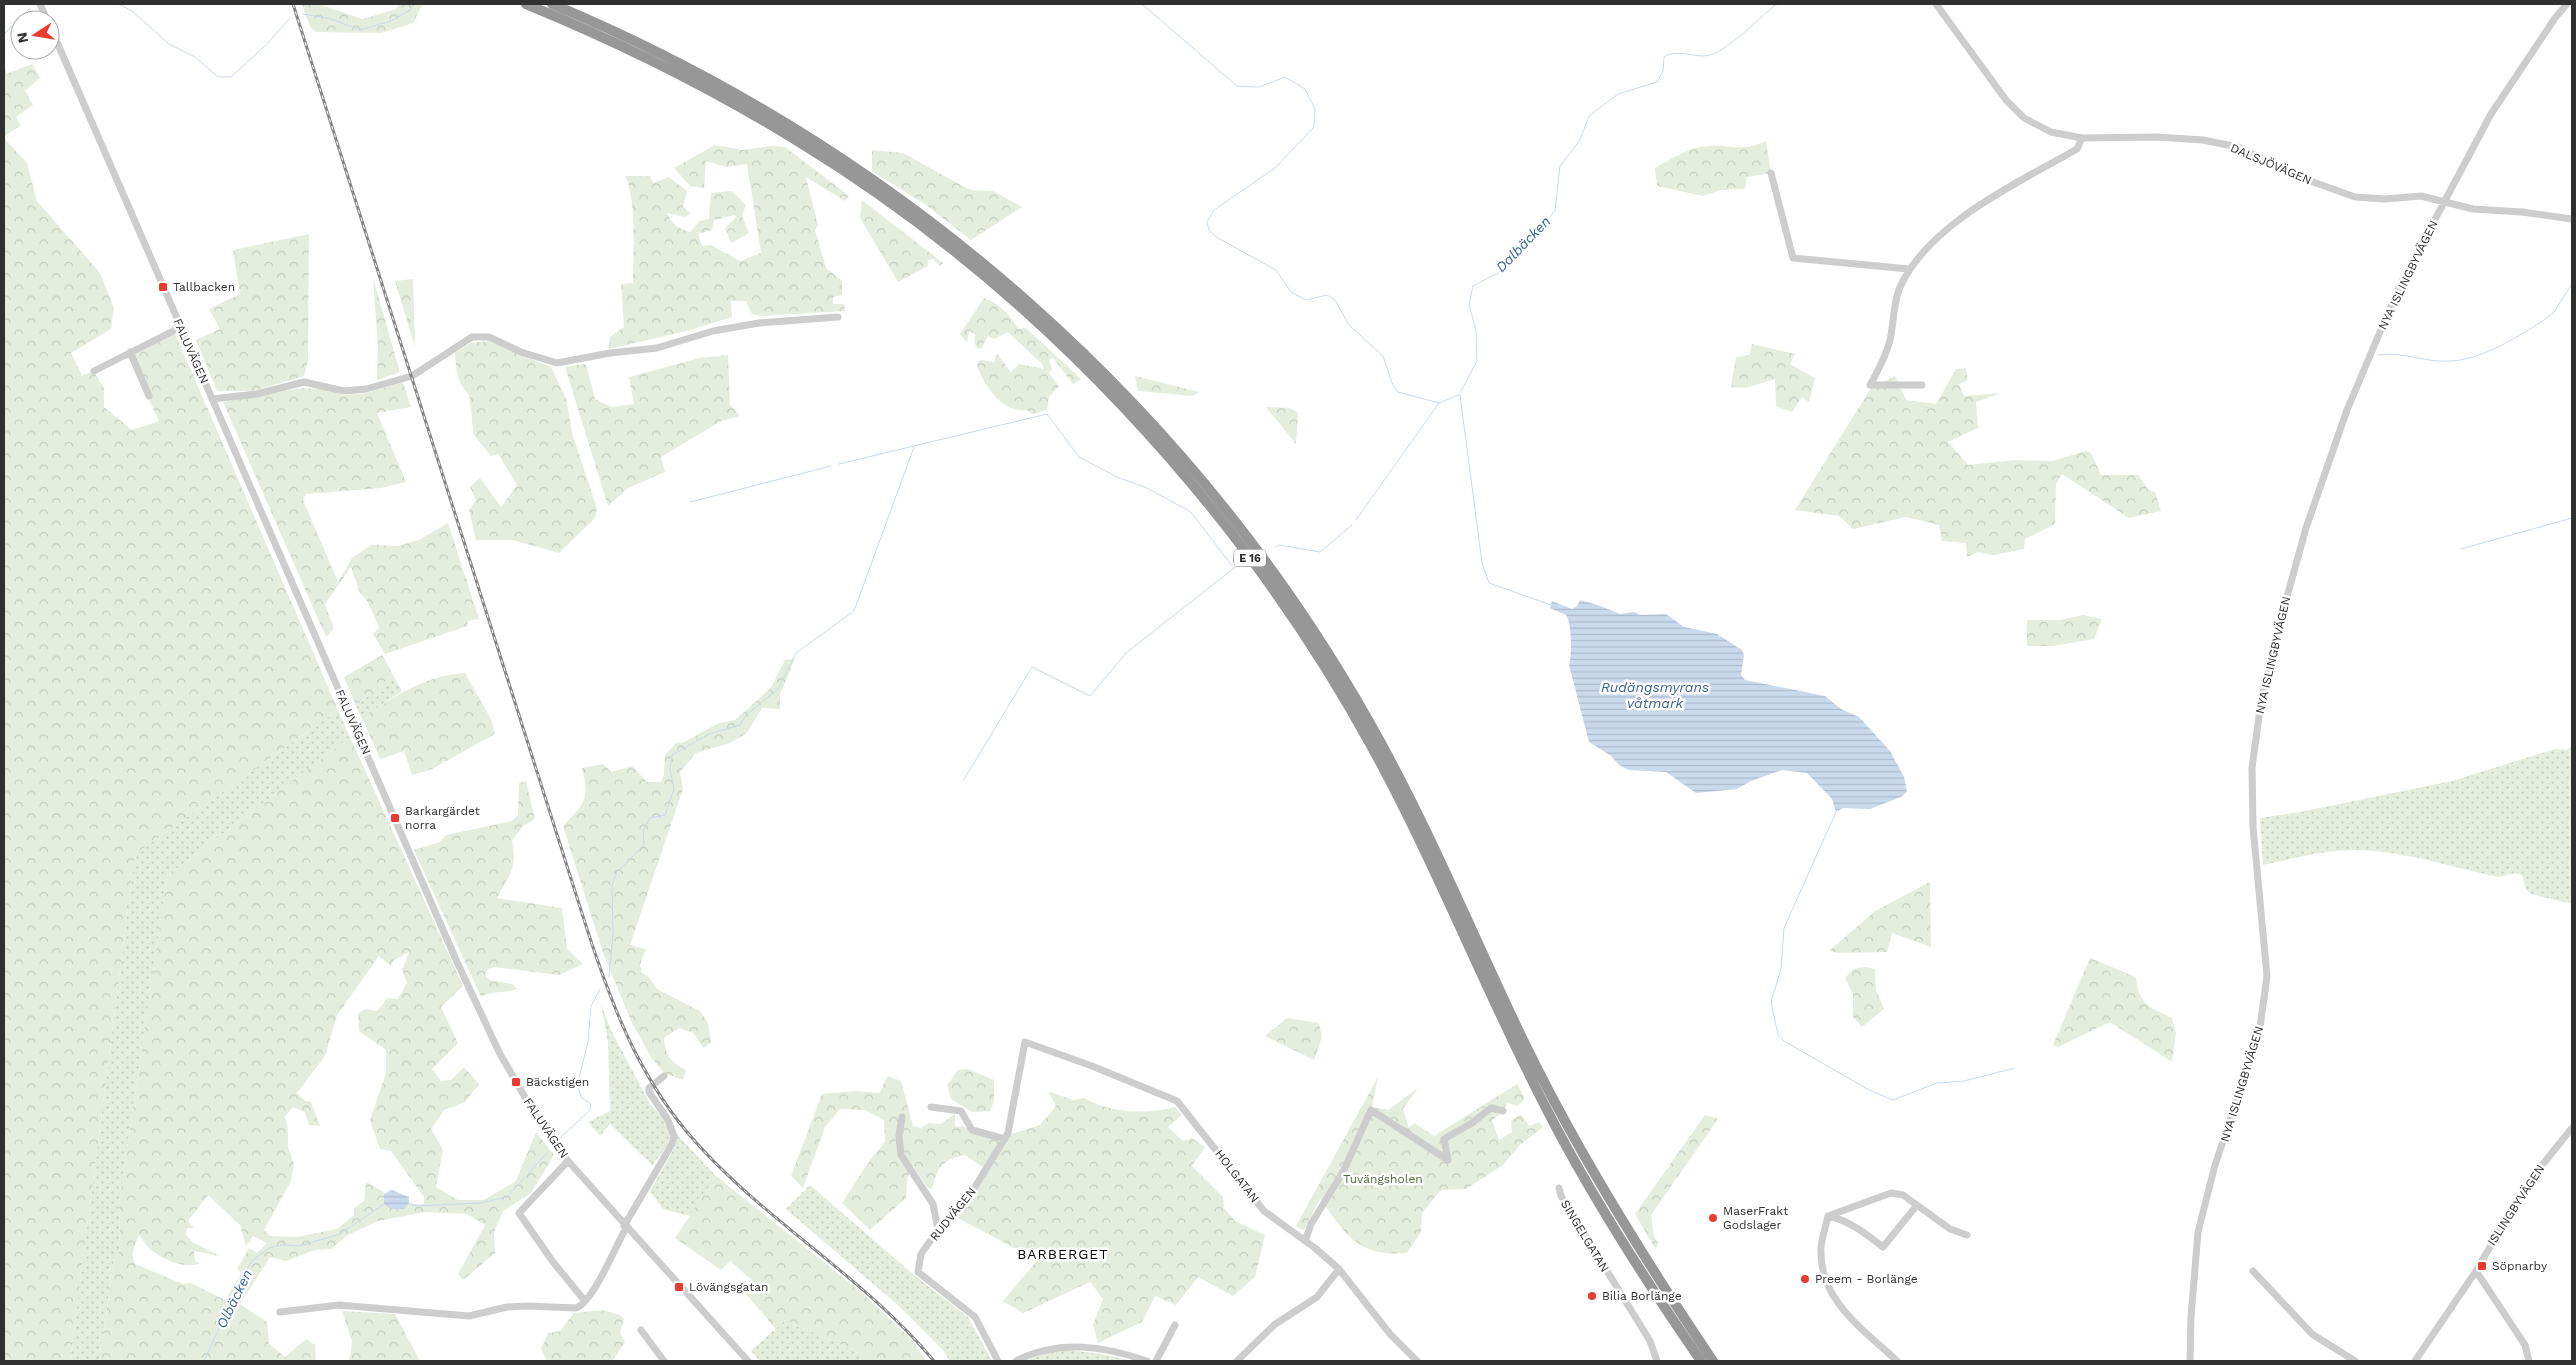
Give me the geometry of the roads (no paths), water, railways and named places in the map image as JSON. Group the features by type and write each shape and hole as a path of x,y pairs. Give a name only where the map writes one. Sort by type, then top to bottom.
{"highway":[{"name":"E 16","path":"526,4 636,52 690,79 803,144 867,187 921,226 1012,300 1109,393 1159,446 1255,565 1289,612 1345,701 1372,748 1414,830 1547,1111 1617,1234 1701,1361"},
{"name":"E 16","path":"552,4 638,41 707,76 808,135 874,178 928,218 1020,294 1118,387 1167,440 1219,501 1264,560 1297,606 1354,696 1416,810 1557,1106 1626,1229 1713,1361"}],"street":[{"name":"DALSJÖVÄGEN","path":"1936,4 2006,100 2024,118 2051,132 2082,138 2157,137 2203,140 2238,147 2305,180 2355,197 2386,199 2421,196 2473,209 2522,212 2572,219"},
{"name":"NYA ISLINGBYVÄGEN","path":"2190,1361 2191,1317 2198,1232 2215,1165 2260,1034 2267,976 2252,821 2252,768 2261,701 2306,528 2347,410 2400,287 2491,114 2555,18 2567,4"},
{"name":"FALUVÄGEN","path":"60,49 485,1024 530,1105 568,1161 625,1227 748,1361"},
{"path":"1922,385 1870,385 1880,368 1890,339 1899,290 1909,270 1956,222 2077,149 2082,138"},
{"path":"1771,173 1793,258 1909,270"},
{"path":"212,399 257,394 304,382 344,391 366,389 412,376 472,337 489,337 521,352 557,363 610,353 657,348 713,331 759,323 838,317"},
{"path":"94,371 181,327"},
{"path":"130,352 149,396"},
{"name":"RUDVÄGEN","path":"998,1361 975,1317 918,1272 921,1254 938,1230 967,1200 1008,1133 1024,1042"},
{"name":"HOLGATAN","path":"1024,1042 1092,1066 1177,1101 1264,1211 1305,1241 1339,1270 1390,1334 1417,1361"},
{"path":"280,1312 339,1306 469,1316 517,1307 576,1308 585,1301 672,1144 673,1128 649,1092 649,1088 664,1076"},
{"path":"930,1107 961,1112 972,1130 1005,1139"},
{"path":"1305,1241 1311,1224 1343,1172 1371,1110 1448,1160 1444,1139 1472,1123 1491,1108 1504,1111"},
{"path":"902,1117 899,1136 901,1155 933,1204 938,1230"},
{"name":"ISLINGBYVÄGEN","path":"2415,1361 2476,1272 2526,1185 2572,1128"},
{"path":"568,1161 519,1213 553,1262 585,1301"},
{"name":"SINGELGATAN","path":"1559,1188 1561,1196 1587,1240 1650,1341 1657,1361"},
{"path":"1828,1216 1891,1193 1903,1195 1950,1229 1967,1235"},
{"path":"1828,1216 1848,1223 1883,1247 1917,1206"},
{"path":"1828,1216 1821,1246 1823,1269 1831,1294 1853,1320 1897,1361"},
{"path":"1237,1361 1274,1326 1317,1297 1339,1270"},
{"path":"2253,1271 2312,1334 2355,1361"},
{"path":"2476,1272 2525,1345 2529,1361"},
{"path":"1156,1361 1175,1325"},
{"path":"641,1330 664,1361"},
{"path":"1016,1361 1058,1346 1110,1350 1147,1361"}],"water":[{"name":"Rudängsmyrans våtmark","path":"1580,600 1620,614 1634,612 1640,615 1666,614 1684,627 1717,634 1742,650 1744,655 1741,675 1745,680 1825,696 1841,709 1859,717 1890,751 1904,777 1907,792 1901,797 1870,809 1843,808 1836,812 1832,799 1807,773 1782,770 1751,781 1737,789 1696,793 1666,772 1629,770 1619,765 1611,756 1589,742 1569,665 1571,640 1568,619 1566,615 1550,608 1552,601 1572,609 1577,606"},
{"path":"392,1190 409,1197 409,1203 404,1209 389,1208 384,1204 384,1194"}],"waterway":[{"path":"119,4 132,11 169,44 195,57 218,77 231,77 266,45 290,18"},
{"path":"302,14 328,18 360,30 391,21 410,10 414,4"},
{"path":"1142,4 1237,86 1259,87 1285,77 1305,89 1315,109 1314,127 1275,168 1214,210 1207,222 1209,230 1216,237 1276,270 1291,292 1306,300 1327,295 1335,300 1349,325 1383,356 1392,383 1398,392 1439,403"},
{"name":"Dalbäcken","path":"1460,393 1477,361 1476,331 1469,304 1473,286 1500,272 1555,211 1560,166 1580,140 1589,116 1618,94 1657,82 1663,71 1664,57 1669,54 1681,53 1704,56 1718,52 1735,40 1775,5 1782,4"},
{"path":"4,34 30,8"},
{"path":"2378,355 2387,354 2441,361 2462,360 2475,356 2501,346 2547,318 2554,312 2572,284"},
{"path":"1356,520 1439,403 1459,395"},
{"path":"1460,395 1482,563 1489,583 1551,605"},
{"path":"839,464 1047,414 1079,457 1119,478 1145,487 1191,512 1233,567"},
{"path":"609,977 613,934 612,886 617,872 644,845 643,831 650,818 665,815 674,789 670,769 672,755 709,734 740,725 745,716 778,689 796,653 854,611 914,447"},
{"path":"690,502 831,466"},
{"path":"2461,549 2572,518"},
{"path":"1275,547 1279,545 1320,552 1352,525"},
{"path":"963,781 1032,667 1090,696 1126,653 1243,561"},
{"path":"1836,812 1784,928 1781,969 1771,1002 1778,1035 1784,1041 1869,1090 1893,1100 1937,1083 1964,1081 2015,1068"},
{"path":"560,1138 590,1110 591,1104 582,1098 577,1086 588,1042 591,1006 600,989"},
{"path":"408,1203 416,1206 480,1203 507,1197 547,1153"},
{"name":"Olbäcken","path":"204,1361 246,1270 253,1260 269,1248 282,1245 299,1246 340,1234 384,1204"}],"railway":[{"path":"293,4 587,929 627,1036 669,1109 715,1163 746,1192 875,1301 906,1330 934,1361"}],"place":[{"name":"Tallbacken","path":"163,287"},
{"name":"Barkargärdet norra","path":"395,818"},
{"name":"Bäckstigen","path":"516,1082"},
{"name":"MaserFrakt Godslager","path":"1713,1218"},
{"name":"Söpnarby","path":"2482,1266"},
{"name":"Preem - Borlänge","path":"1805,1279"},
{"name":"Lövängsgatan","path":"679,1287"},
{"name":"Bilia Borlänge","path":"1592,1296"}],"district":[{"name":"BARBERGET","path":"1063,1254"}],"park label":[{"name":"Tuvängsholen","path":"1383,1179"}]}
